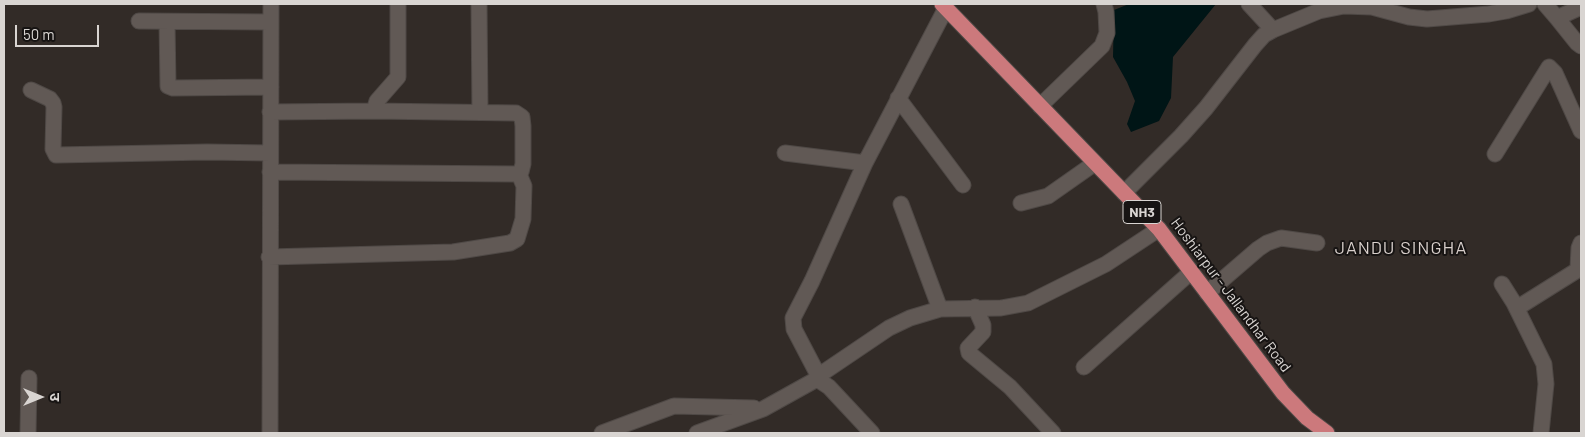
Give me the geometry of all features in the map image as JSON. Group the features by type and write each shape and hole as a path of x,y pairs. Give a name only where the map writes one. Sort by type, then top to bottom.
{"highway":[{"name":"Hoshiarpur - Jallandhar Road","path":"944,6 1159,229 1283,394 1320,432"}],"street":[{"path":"270,433 271,4"},
{"path":"374,111 377,101 398,77 398,4"},
{"path":"479,4 480,112"},
{"path":"1040,106 1102,46 1107,33 1104,4"},
{"path":"1249,4 1273,30"},
{"path":"1124,193 1182,136 1255,45 1273,30 1298,19 1331,8 1344,6 1399,9 1427,19 1481,15 1506,11 1529,4"},
{"path":"1545,4 1581,46"},
{"path":"872,433 829,387 817,377 794,328 793,318 812,281 864,163 944,6"},
{"path":"1557,18 1581,7"},
{"path":"139,22 271,22"},
{"path":"167,22 167,83 170,87 271,87"},
{"path":"1495,154 1549,67 1555,73 1581,131"},
{"path":"31,90 53,102 53,149 56,154 270,153"},
{"path":"898,98 962,185"},
{"path":"269,257 453,252 510,243 517,239 523,218 524,186 519,174 523,164 523,126 522,117 516,113 270,112"},
{"path":"785,153 864,163"},
{"path":"1021,203 1048,196 1095,164"},
{"path":"270,172 519,174"},
{"path":"901,204 940,309"},
{"path":"697,433 763,409 817,377 899,323 910,318 940,309 1011,307 1028,303 1106,264 1159,229"},
{"path":"1207,293 1266,243 1281,238 1317,244"},
{"path":"1517,308 1576,271 1581,243"},
{"path":"1084,366 1191,272"},
{"path":"1502,284 1517,308 1544,364 1546,373 1540,433"},
{"path":"975,308 983,325 983,332 968,348 969,353 1010,387 1053,433"},
{"path":"28,433 29,378"},
{"path":"602,433 674,406 763,409"}],"shaded area":[{"path":"1129,4 1216,4 1173,57 1171,98 1159,121 1131,132 1127,124 1135,101 1113,57 1114,10"}],"district":[{"name":"JANDU SINGHA","path":"1401,248"}]}
